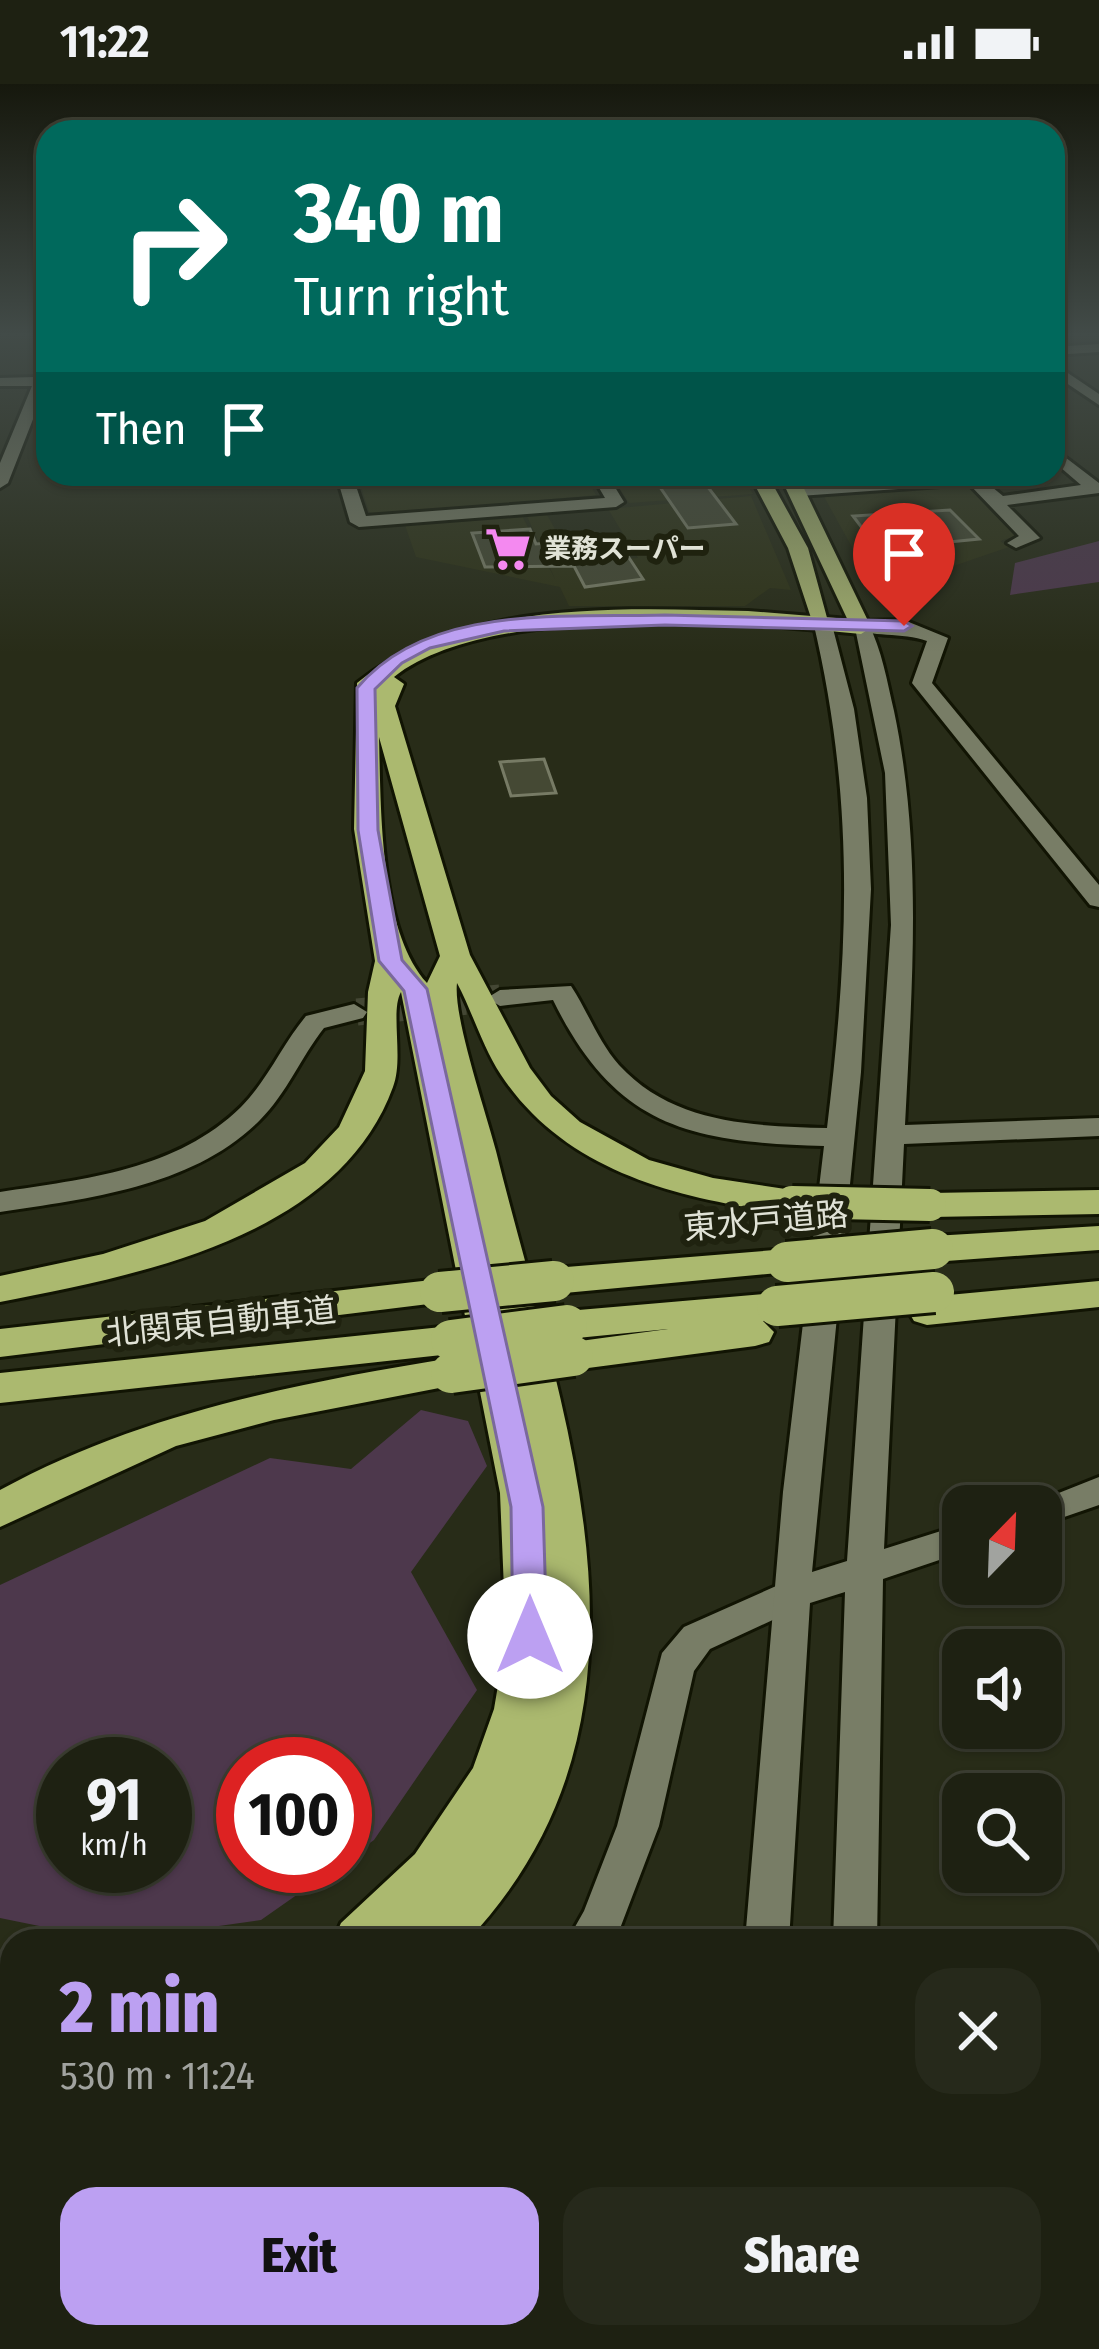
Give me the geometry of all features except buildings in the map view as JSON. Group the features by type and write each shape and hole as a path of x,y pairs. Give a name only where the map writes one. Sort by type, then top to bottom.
{"highway":[{"path":"764,486 798,548 824,627"},
{"path":"796,486 861,627 512,634 444,649 399,676 384,696 455,956 478,983 518,1075 562,1124 596,1148 667,1179 792,1202 1099,1202"},
{"path":"373,1929 405,1902 472,1821 511,1735 530,1636 527,1507 416,989 391,961 368,830 364,699 383,669 424,644 504,626 602,620 824,627"},
{"path":"443,1929 479,1888 533,1797 564,1700 571,1636 563,1504 440,988 455,956"},
{"path":"0,1289 170,1246 264,1205 324,1165 349,1138 377,1086 384,1030 378,991 391,961"},
{"name":"東水戸道路","path":"440,1292 1099,1238"},
{"path":"0,1510 139,1439 451,1356 1099,1280"},
{"name":"北関東自動車道","path":"0,1343 440,1292"},
{"path":"930,1302 1099,1294"},
{"name":"北関東自動車道","path":"0,1388 451,1356"}],"street":[{"path":"0,483 25,441"},
{"path":"1065,463 1097,488"},
{"path":"348,486 359,522 616,502 606,486"},
{"path":"978,486 1031,538 1016,543"},
{"path":"990,498 1014,502 1097,488"},
{"path":"855,1929 864,1568 903,925 896,773 873,659 861,627 904,626 938,638 922,683 1099,900"},
{"path":"767,1929 792,1594 853,1009 854,769 824,627"},
{"path":"500,998 562,991 580,1035 605,1072 636,1096 677,1117 741,1132 838,1137"},
{"path":"0,1202 125,1180 212,1142 247,1118 269,1093 315,1022 354,1012"},
{"path":"892,1136 1099,1127"},
{"path":"1062,1504 1099,1491"},
{"path":"597,1929 638,1826 676,1665 697,1638 792,1594 942,1546"}],"shaded area":[{"path":"361,486 591,486 596,495 379,515 369,512"},
{"path":"618,486 748,486 753,494 629,503"},
{"path":"968,486 1018,535 1000,541 1009,547 895,586 873,585 822,493"},
{"path":"751,496 791,590 770,588 745,606 569,606 560,587 416,557 405,525 521,514 555,579 526,514 546,513 574,563 638,558 608,509"},
{"path":"1099,541 1099,582 1010,595 1015,563"},
{"path":"421,1410 468,1421 487,1466 411,1572 477,1690 374,1840 372,1737 216,1737 216,1893 300,1893 261,1920 198,1929 54,1929 0,1918 0,1585 270,1458 351,1469"}],"tunnel":[{"path":"357,1012 500,998"}],"place":[{"name":"業務スーパー","path":"508,549"}],"route":[{"path":"530,1636 527,1507 416,989 391,961 368,830 366,688 396,659 424,644 504,626 583,620 904,626"}]}
